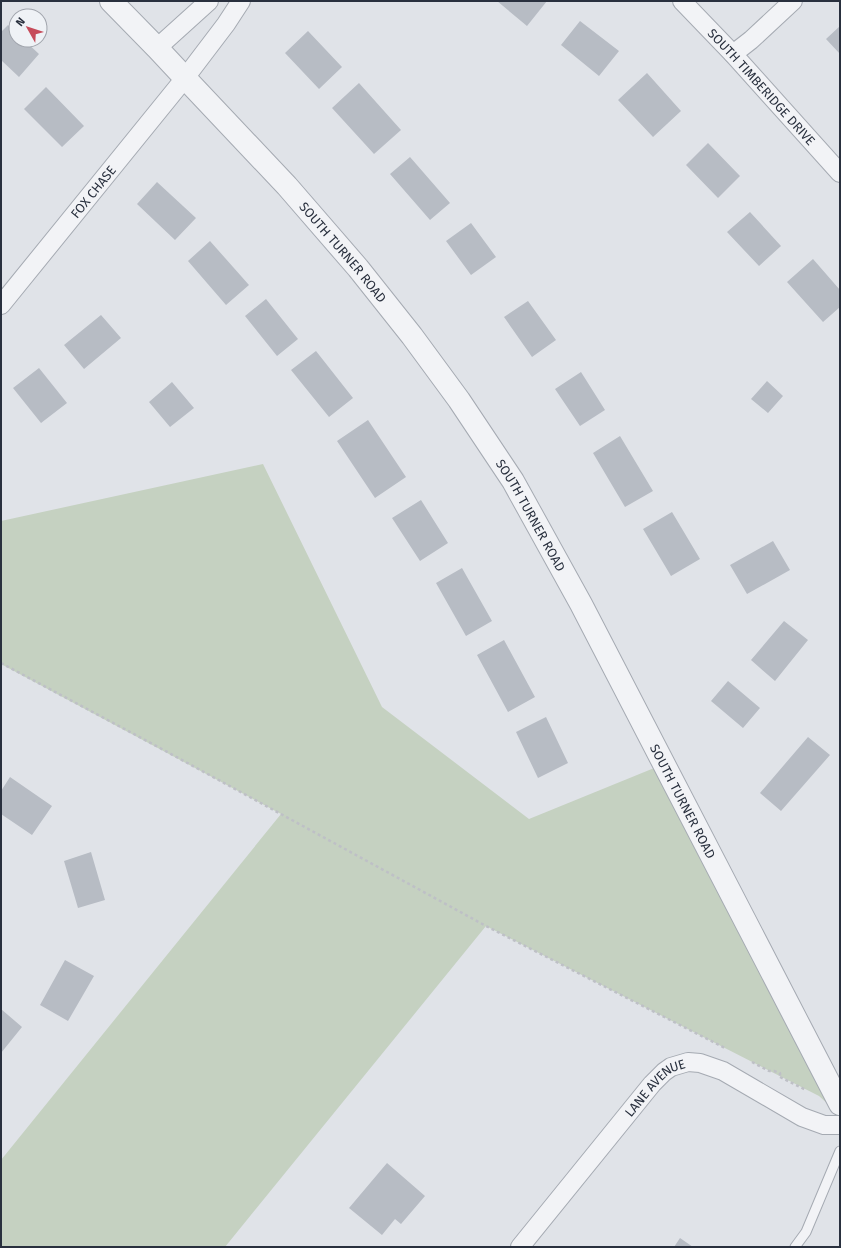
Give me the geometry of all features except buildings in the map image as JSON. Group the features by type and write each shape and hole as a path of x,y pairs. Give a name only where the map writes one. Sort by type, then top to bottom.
{"street":[{"name":"SOUTH TURNER ROAD","path":"111,1 287,186 358,268 412,336 459,400 513,481 581,604 831,1094"},
{"path":"157,48 209,1"},
{"name":"FOX CHASE","path":"1,305 185,78 226,24 241,1"},
{"name":"SOUTH TIMBERIDGE DRIVE","path":"682,1 733,54 840,173"},
{"path":"733,54 751,40 793,1"},
{"name":"LANE AVENUE","path":"520,1247 652,1084 671,1067 688,1062 700,1063 723,1071 802,1117 824,1125 840,1125"}],"lane":[{"path":"795,1247 806,1232 840,1151"}],"path":[{"path":"1,663 486,926 726,1049"},
{"path":"748,1060 769,1071 780,1073 780,1077 831,1094"}],"green space":[{"path":"263,464 382,707 529,819 664,764 840,1104 840,1115 819,1096 486,926 225,1247 1,1247 1,1160 281,814 1,664 1,521"}]}
